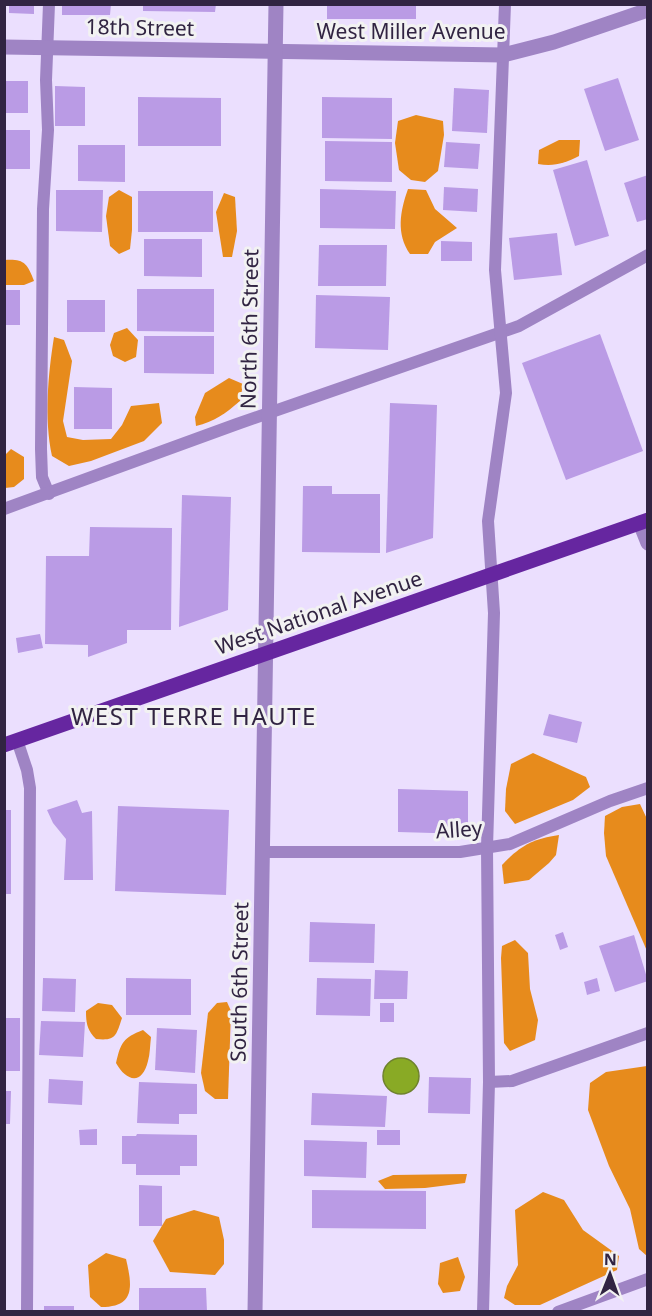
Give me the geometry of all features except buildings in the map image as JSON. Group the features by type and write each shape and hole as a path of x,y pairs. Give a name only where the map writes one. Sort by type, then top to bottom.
{"main road":[{"name":"West National Avenue","path":"11,743 644,521"}],"street":[{"name":"North 6th Street","path":"266,654 276,4"},
{"name":"West Miller Avenue","path":"275,52 503,55 545,45 648,9"},
{"name":"18th Street","path":"4,47 275,52"},
{"path":"644,521 648,543"},
{"name":"South 6th Street","path":"255,1311 266,654"}],"lane":[{"path":"49,4 48,130 43,209 40,449 42,477 49,494"},
{"path":"483,1311 489,1082 487,848 494,613 488,521 506,393 495,270 505,4"},
{"path":"4,509 519,326 648,255"},
{"path":"11,743 27,770 30,788 27,1311"},
{"name":"Alley","path":"263,852 460,852 487,848 510,844 610,801 648,788"},
{"path":"489,1082 512,1082 648,1033"},
{"path":"558,1311 648,1279"}],"shaded area":[{"path":"416,115 443,121 444,135 438,171 425,182 411,180 399,170 395,143 398,121"},
{"path":"559,140 580,140 579,156 559,164 538,164 539,150"},
{"path":"408,189 426,190 435,209 457,228 435,242 428,254 410,254 403,238 401,214"},
{"path":"119,190 132,197 132,230 130,249 119,254 110,246 106,216 109,197"},
{"path":"224,193 235,197 237,231 232,257 223,257 216,212"},
{"path":"5,260 17,260 24,263 34,281 24,285 5,285"},
{"path":"127,328 138,340 136,357 125,362 113,356 110,345 114,333"},
{"path":"54,337 64,340 72,361 63,421 67,437 83,440 111,439 122,425 131,406 159,403 162,423 144,441 91,461 69,466 52,456 48,427 48,396"},
{"path":"229,378 243,384 240,401 220,416 196,426 195,417 205,393"},
{"path":"11,449 24,457 24,479 14,487 5,488 5,455"},
{"path":"533,753 586,777 590,787 573,800 515,824 505,811 511,764"},
{"path":"640,804 647,819 647,951 606,856 604,833 605,816 622,807"},
{"path":"559,835 556,855 549,863 529,880 504,884 502,865 515,853 534,841"},
{"path":"515,940 528,953 530,989 538,1020 535,1040 510,1051 504,1043 501,958 502,946"},
{"path":"227,1002 231,1011 228,1099 215,1099 205,1091 201,1073 208,1013 217,1003"},
{"path":"98,1003 112,1005 122,1018 114,1036 108,1039 96,1039 86,1019 86,1011"},
{"path":"143,1030 151,1037 149,1058 142,1074 134,1078 129,1077 116,1063 124,1042"},
{"path":"401,1058 414,1063 419,1076 414,1089 401,1094 388,1089 383,1076 388,1063"},
{"path":"648,1066 647,1256 639,1249 630,1209 609,1166 588,1110 590,1083 606,1072"},
{"path":"467,1174 465,1183 425,1188 385,1189 378,1181 393,1175"},
{"path":"543,1192 564,1200 583,1230 619,1256 617,1270 540,1305 515,1305 504,1298 507,1286 518,1265 515,1210"},
{"path":"194,1210 219,1217 224,1240 224,1264 215,1275 170,1272 153,1241 166,1219"},
{"path":"106,1253 126,1259 130,1286 126,1299 121,1303 101,1307 90,1297 88,1265"},
{"path":"458,1257 465,1277 460,1291 443,1293 438,1284 440,1263"}],"district":[{"name":"WEST TERRE HAUTE","path":"194,717"}]}
